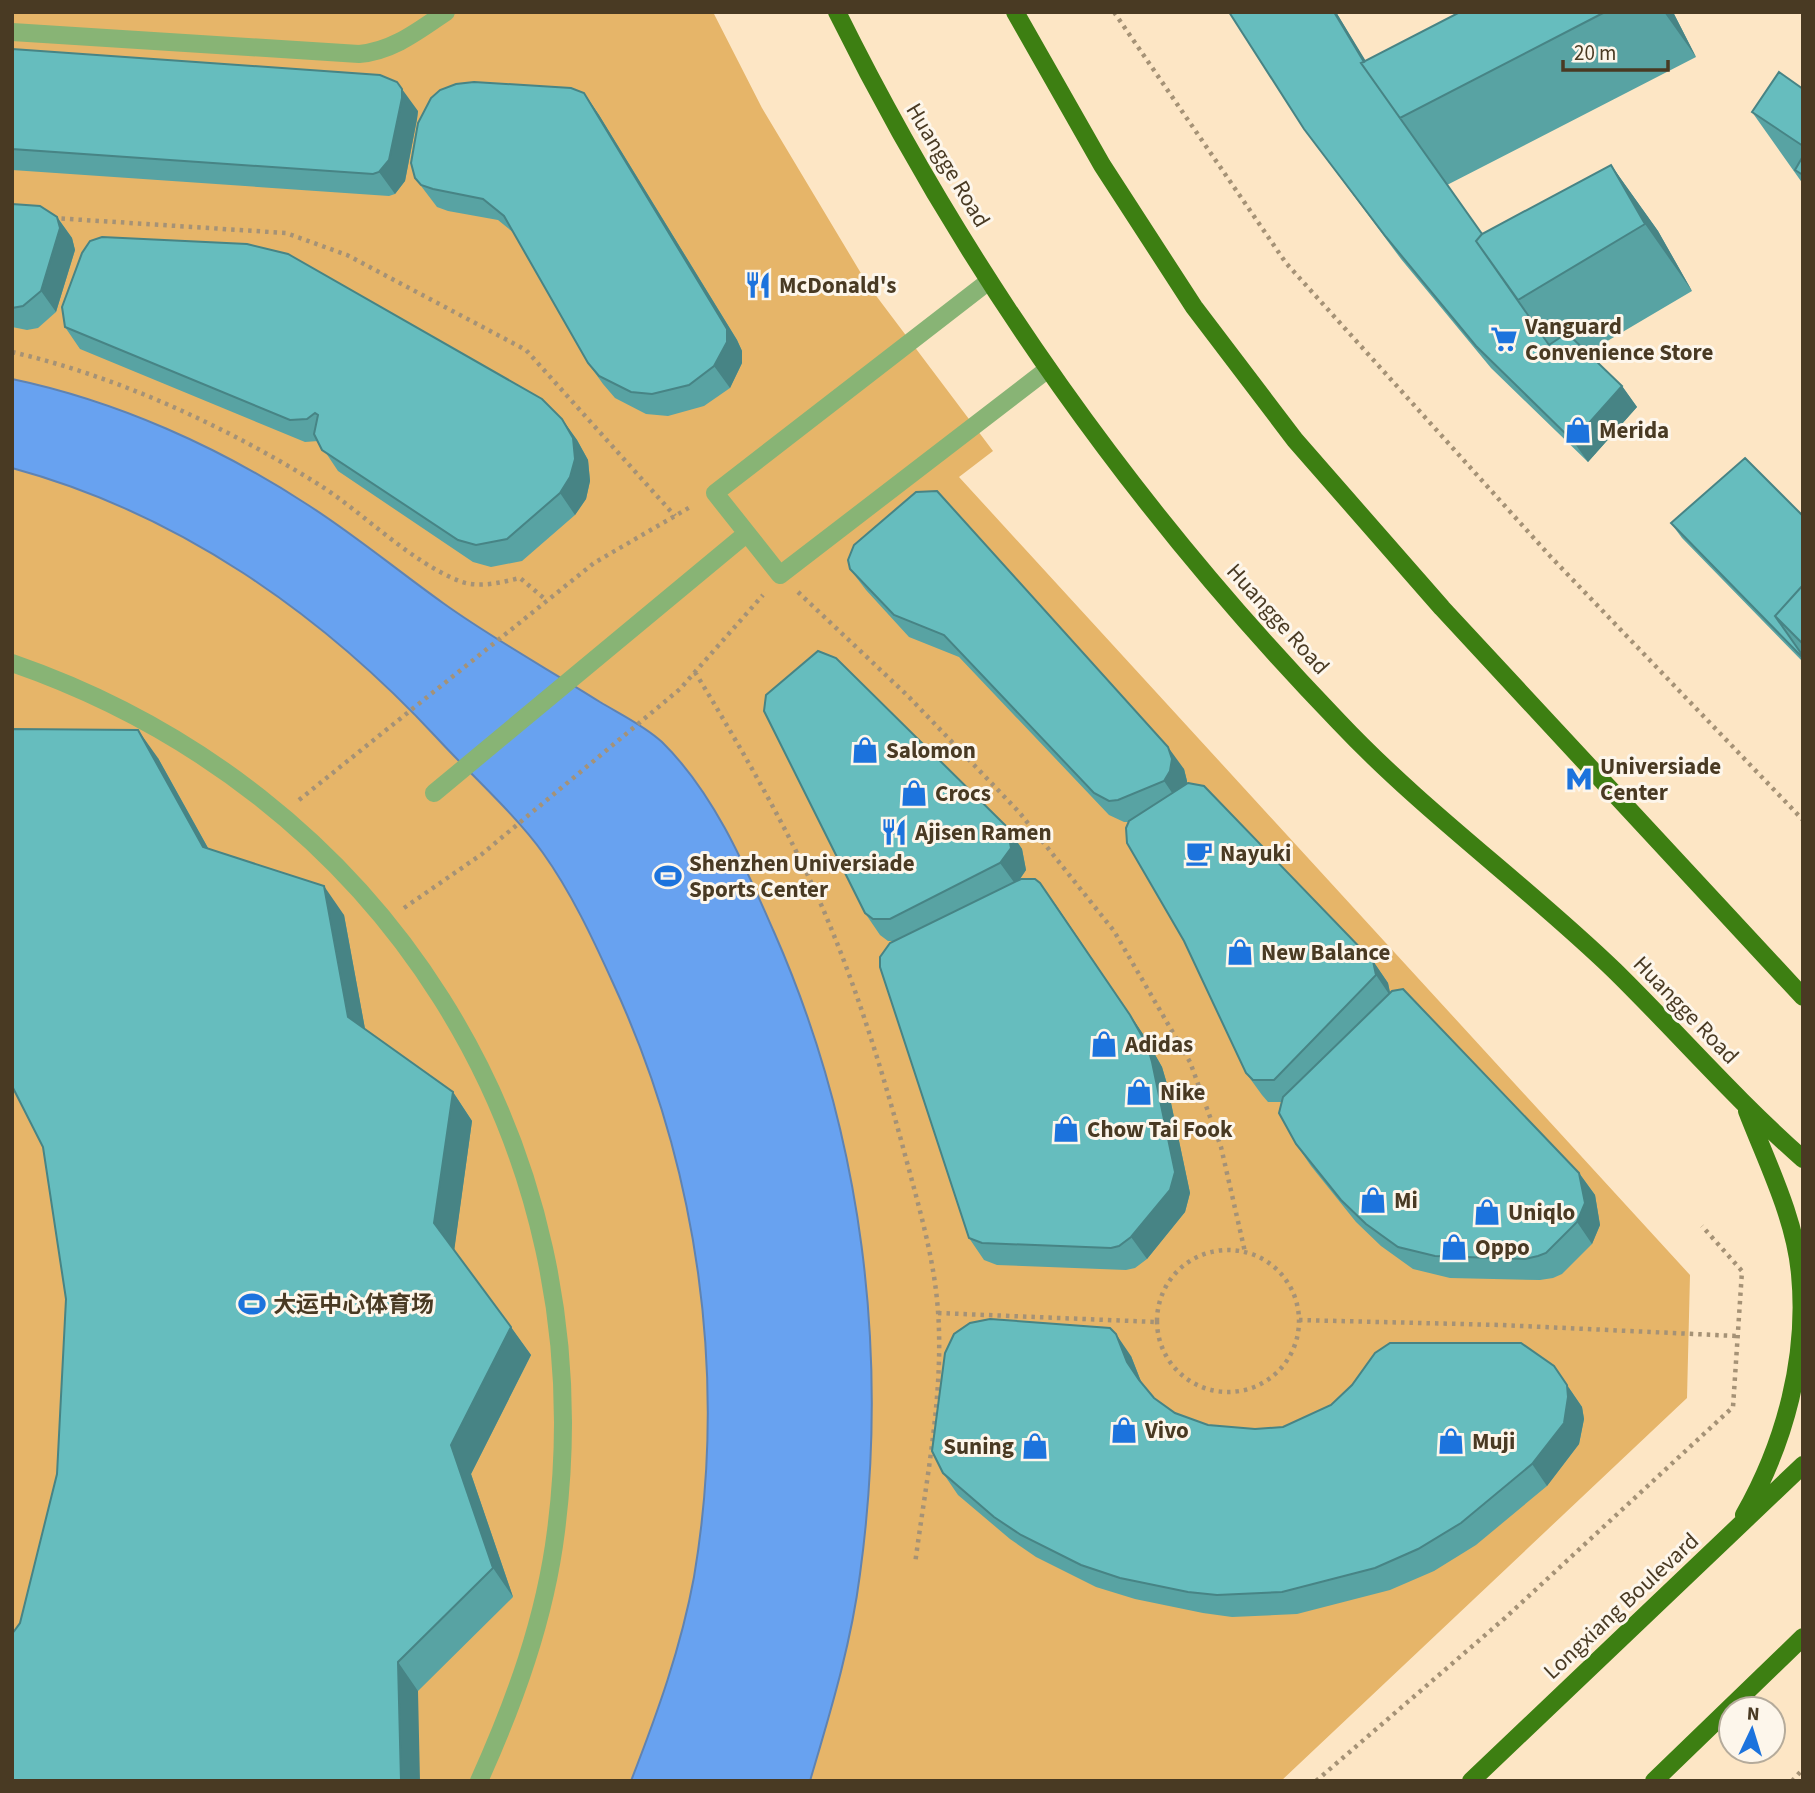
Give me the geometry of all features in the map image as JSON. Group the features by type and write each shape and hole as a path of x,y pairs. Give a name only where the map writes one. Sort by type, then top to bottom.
{"main road":[{"name":"Huangge Road","path":"837,12 888,115 989,281 1048,369 1132,485 1223,596 1339,723 1392,775 1615,971 1746,1108 1803,1159"},
{"path":"1015,12 1116,187 1194,307 1295,440 1443,608 1803,997"},
{"path":"1733,1535 1760,1486 1777,1443 1797,1372 1801,1313 1800,1273 1786,1211 1746,1108"},
{"name":"Longxiang Boulevard","path":"1471,1781 1733,1535 1803,1465"},
{"path":"1654,1781 1803,1637"}],"lane":[{"path":"12,32 359,54 377,53 399,43 445,13"},
{"path":"989,281 715,493 780,575 1048,369"},
{"path":"434,793 746,534"},
{"path":"12,663 116,705 174,736 282,814 336,865 386,920 460,1029 490,1087 515,1147 535,1210 550,1274 560,1338 564,1404 563,1469 551,1560 527,1662 479,1781"}],"path":[{"path":"1114,12 1286,263 1550,556 1803,820"},
{"path":"40,217 286,233 347,255 526,350 675,516"},
{"path":"12,352 56,362 146,396 253,447 319,485 439,571 465,583 488,584 520,578 546,600"},
{"path":"282,814 594,563 715,493"},
{"path":"386,920 482,854 680,689 780,575 908,696 1019,812 1114,931 1190,1062 1222,1147 1245,1252"},
{"path":"695,672 750,763 794,847 852,980 890,1097 930,1246 938,1313 935,1414 915,1564"},
{"path":"1316,1781 1505,1618 1733,1407 1742,1271 1702,1226"},
{"path":"1208,1252 1245,1252 1278,1270 1289,1285 1299,1320 1290,1356 1279,1371 1247,1390 1229,1393 1193,1384 1178,1372 1159,1341 1156,1322 1165,1287 1184,1266 1208,1252"},
{"path":"938,1313 1156,1322"},
{"path":"1299,1320 1501,1325 1737,1336"},
{"path":"1792,1781 1803,1769"}],"shaded area":[{"name":"Shenzhen Universiade Sports Center","path":"12,12 713,12 762,108 868,285 993,451 959,477 1690,1275 1687,1398 1281,1781 12,1781"}],"water":[{"path":"12,379 90,400 166,428 239,464 308,505 462,616 655,736 681,762 727,831 774,932 804,1009 829,1087 848,1166 862,1247 872,1410 869,1492 856,1600 845,1653 810,1781 631,1781 667,1680 694,1577 704,1501 708,1425 706,1349 698,1274 685,1199 666,1125 642,1053 613,983 572,900 543,853 506,809 392,692 345,649 295,610 243,573 189,540 73,487 12,468"}],"building":[{"path":"1229,12 1334,12 1364,62 1361,63 1482,234 1476,241 1549,345 1567,333 1622,386 1573,441 1476,346 1386,237 1304,129"},
{"path":"1460,12 1605,12 1400,118 1361,63"},
{"path":"12,49 380,75 397,82 402,89 402,98 389,160 379,172 373,174 12,149"},
{"path":"1779,72 1803,89 1803,146 1752,112"},
{"path":"474,82 571,88 584,93 727,329 727,342 714,366 689,385 652,394 631,392 599,376 588,363 504,216 483,199 433,189 421,185 415,178 411,163 418,123 431,98 440,90 456,84"},
{"path":"1803,156 1803,175 1795,170"},
{"path":"1611,165 1645,224 1518,300 1476,241 1482,234"},
{"path":"12,204 40,206 57,217 60,228 41,291 23,306 12,308"},
{"path":"102,237 247,244 288,254 542,399 562,419 573,438 575,459 570,477 560,493 507,539 476,545 458,540 322,450 314,434 318,415 315,413 307,419 290,420 65,327 62,307 82,253 90,241"},
{"path":"1745,458 1803,516 1803,585 1775,616 1803,658 1671,523"},
{"path":"937,491 1168,747 1172,759 1170,771 1164,781 1118,800 1109,801 1094,793 944,635 894,615 850,569 848,560 854,545 916,492"},
{"path":"1803,585 1803,644 1775,616"},
{"path":"818,651 836,658 1007,827 1011,848 1000,863 890,919 873,919 865,913 764,711 766,695"},
{"name":"大运中心体育场","path":"12,729 138,730 203,847 324,886 348,1017 453,1092 434,1223 511,1327 451,1445 493,1568 398,1662 401,1781 12,1781 12,1634 20,1623 57,1474 66,1299 43,1147 12,1086"},
{"path":"1188,783 1204,786 1373,961 1376,975 1274,1080 1253,1080 1246,1073 1184,941 1127,843 1126,828 1129,821"},
{"path":"1021,879 1035,879 1040,883 1130,1015 1147,1045 1152,1062 1175,1172 1170,1190 1131,1237 1119,1246 1111,1248 982,1243 969,1238 880,967 880,957 890,943"},
{"path":"1403,989 1579,1173 1585,1203 1577,1222 1546,1253 1525,1259 1435,1256 1398,1247 1366,1224 1341,1200 1296,1144 1279,1113 1283,1097 1392,991"},
{"path":"990,1319 1110,1328 1116,1334 1127,1362 1139,1380 1154,1398 1175,1413 1208,1425 1255,1429 1283,1427 1331,1405 1352,1385 1375,1353 1390,1343 1521,1343 1554,1366 1567,1385 1564,1423 1532,1464 1461,1523 1418,1549 1375,1568 1282,1592 1217,1595 1188,1592 1120,1578 1081,1565 1021,1535 994,1517 943,1473 932,1451 945,1353 954,1334 970,1323"}],"place":[{"name":"McDonald's","path":"758,285"},
{"name":"Vanguard Convenience Store","path":"1504,339"},
{"name":"Merida","path":"1578,430"},
{"name":"Salomon","path":"865,750"},
{"name":"Universiade Center","path":"1579,779"},
{"name":"Crocs","path":"914,793"},
{"name":"Ajisen Ramen","path":"894,832"},
{"name":"Nayuki","path":"1199,853"},
{"name":"Shenzhen Universiade Sports Center","path":"668,876"},
{"name":"New Balance","path":"1240,952"},
{"name":"Adidas","path":"1104,1044"},
{"name":"Nike","path":"1139,1092"},
{"name":"Chow Tai Fook","path":"1066,1129"},
{"name":"Mi","path":"1373,1200"},
{"name":"Uniqlo","path":"1487,1212"},
{"name":"Oppo","path":"1454,1247"},
{"name":"大运中心体育场","path":"252,1304"},
{"name":"Vivo","path":"1124,1430"},
{"name":"Muji","path":"1451,1441"},
{"name":"Suning","path":"1035,1446"}]}
